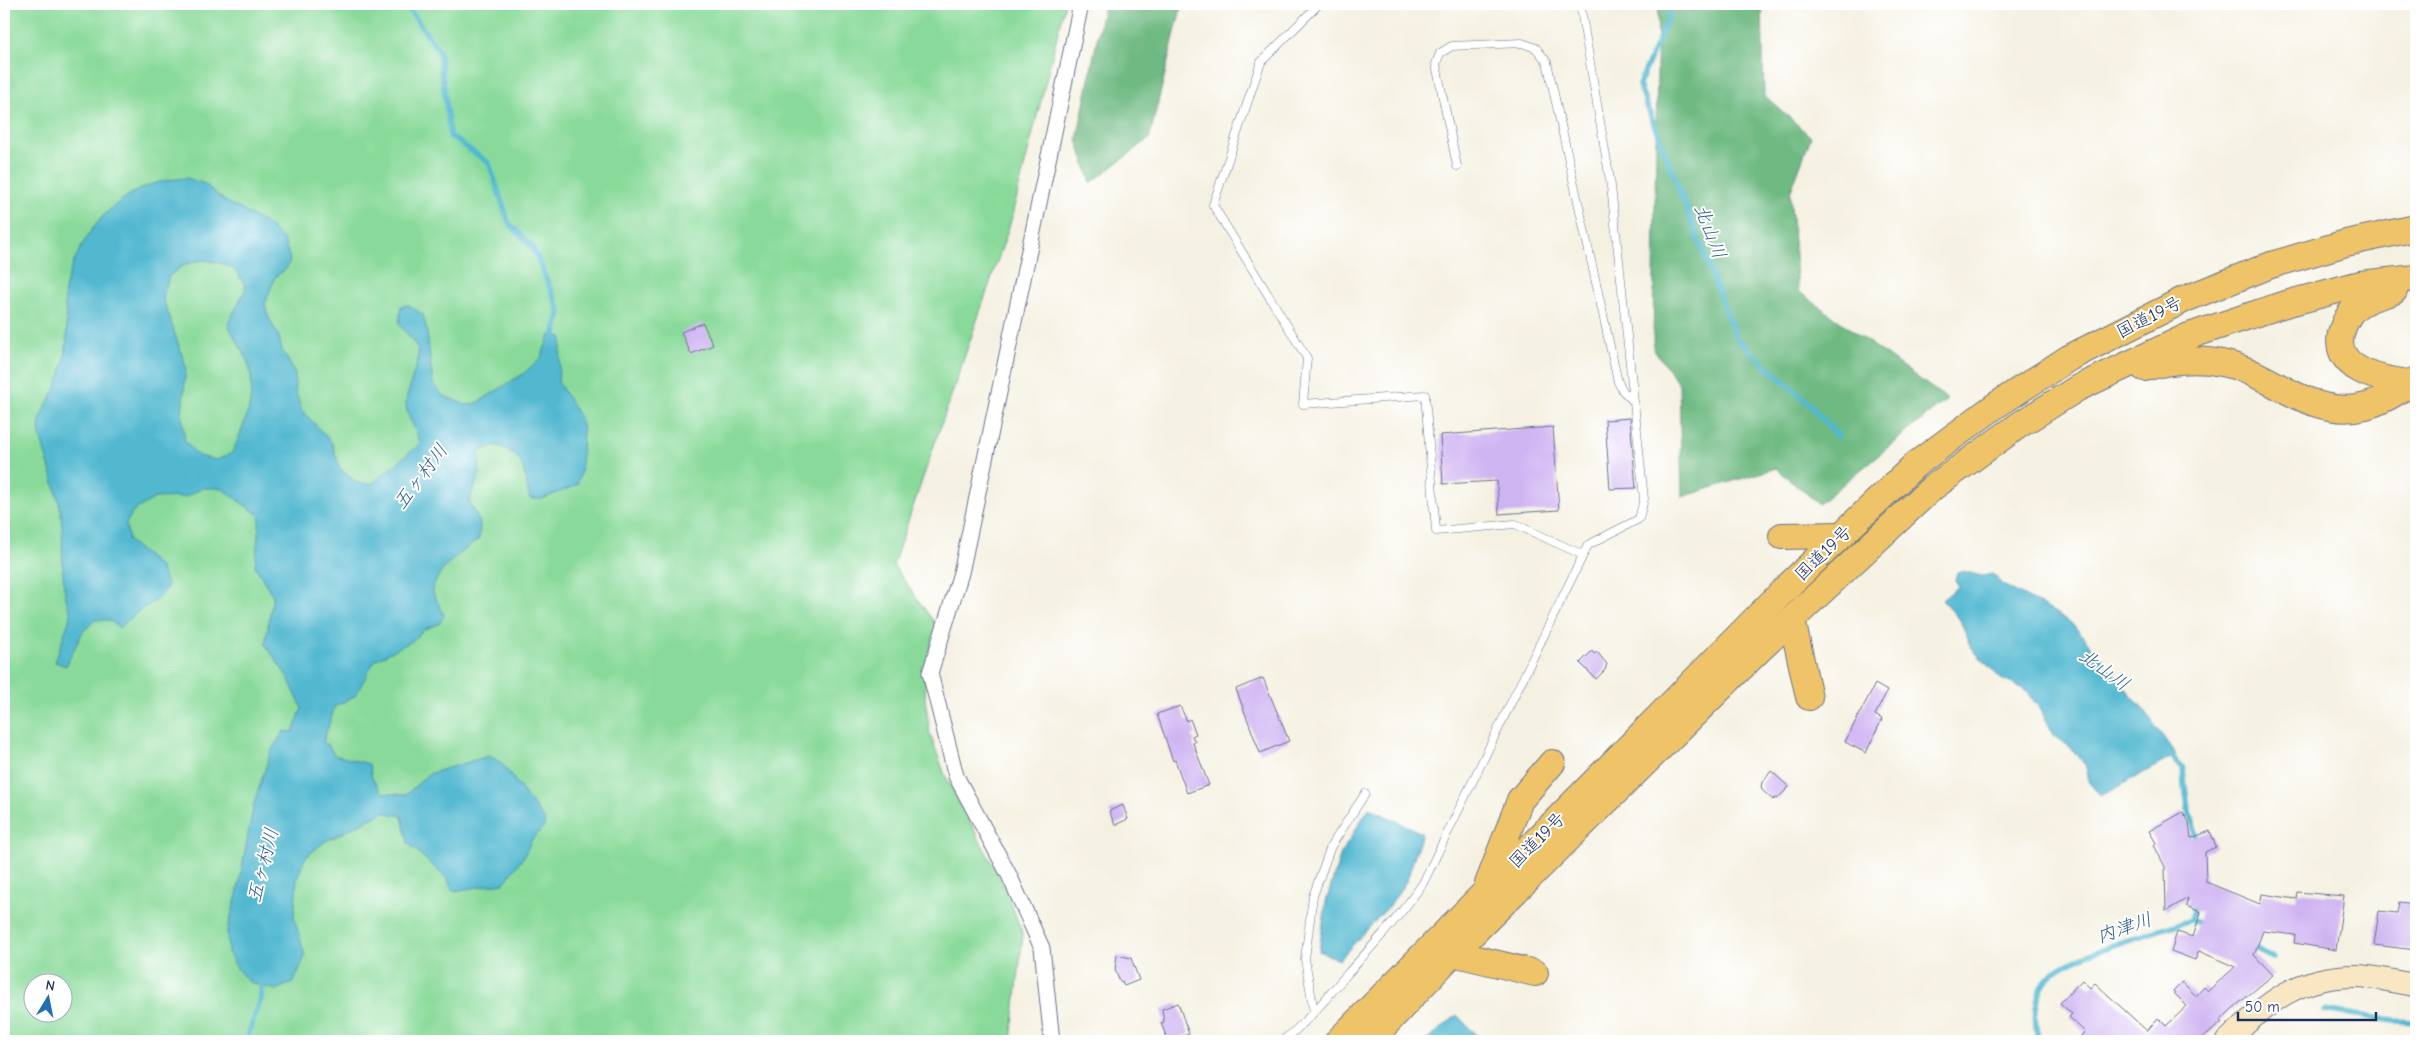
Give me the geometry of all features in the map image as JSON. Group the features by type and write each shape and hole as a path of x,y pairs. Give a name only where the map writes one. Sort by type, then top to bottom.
{"highway":[{"name":"国道19号","path":"1338,1041 1788,587 1915,465 1995,406 2069,358 2185,299 2271,265 2346,243 2416,228"},
{"name":"国道19号","path":"1370,1041 1453,953 1792,620 1932,488 2019,425 2078,388 2190,336 2282,304 2360,284 2416,278"},
{"path":"2414,382 2384,380 2364,373 2350,363 2341,346 2342,330 2349,314 2360,303 2416,283"},
{"path":"2078,388 2168,361 2214,361 2247,370 2318,406 2339,409 2364,407 2390,398 2414,382"},
{"path":"1782,536 1842,535"},
{"path":"1792,620 1808,697"},
{"path":"1484,894 1520,800 1552,763"},
{"path":"1453,953 1535,973"}],"main road":[{"path":"2227,1041 2283,994 2314,980 2357,976 2416,985"}],"street":[{"path":"1052,1041 1042,948 1009,875 956,776 930,673 961,573 1081,4"}],"lane":[{"path":"1319,4 1261,62 1213,205 1307,358 1303,404 1425,395 1436,531 1515,524 1583,555"},
{"path":"1282,1041 1296,1031 1314,1012 1407,906 1423,883 1588,545 1639,519 1644,499 1611,186 1580,4"},
{"path":"1457,166 1436,64 1440,53 1452,46 1522,43 1536,48 1547,62 1618,382 1623,391 1634,402"},
{"path":"1314,1012 1305,959 1313,896 1331,846 1365,794"}],"green space":[{"path":"4,4 1065,4 1010,224 893,565 936,625 926,664 925,698 930,734 945,775 1004,886 1023,935 1011,1041 4,1041"},
{"path":"1104,4 1182,4 1149,139 1091,183 1077,140"},
{"path":"1658,4 1762,4 1764,95 1811,137 1790,193 1798,291 1947,399 1819,504 1776,468 1682,497 1679,384 1653,348"}],"water":[{"path":"187,178 205,184 225,201 265,223 284,240 290,260 286,269 275,277 265,304 267,314 279,337 282,350 295,373 295,390 301,409 332,443 340,469 357,483 371,484 420,444 408,415 406,403 418,352 413,341 399,324 401,306 409,305 423,315 427,331 433,384 442,395 466,405 477,403 523,374 541,358 550,335 562,337 558,382 580,417 583,430 581,471 577,485 542,499 530,499 522,465 513,454 495,445 479,452 480,474 469,501 480,523 479,539 444,568 435,582 432,591 444,615 440,623 423,630 414,640 375,660 355,696 335,706 323,742 329,746 334,755 369,764 372,778 382,793 406,795 428,774 489,756 501,762 545,821 544,827 532,839 524,856 504,883 453,891 448,880 408,843 402,816 384,812 324,842 305,858 297,879 294,917 305,956 294,982 276,990 249,982 238,970 228,952 227,931 237,895 254,803 271,751 284,731 293,732 302,708 287,676 265,644 273,596 255,566 260,516 221,488 203,488 185,497 155,498 133,511 126,524 129,541 160,567 168,586 155,601 141,609 119,628 109,620 95,620 82,633 66,666 55,662 71,614 64,588 60,508 39,424 45,407 57,385 65,357 67,341 66,286 70,270 79,251 98,222 123,199 153,184","holes":["202,260 229,266 238,274 246,288 228,324 247,361 251,378 248,411 241,432 232,453 217,460 198,456 185,441 182,415 186,367 163,298 169,276 186,264"]},
{"path":"1963,571 1982,576 1993,574 2005,586 2058,614 2075,627 2147,714 2176,755 2101,796 2090,784 2085,764 2070,747 2055,737 2041,710 2024,689 2001,679 1972,649 1960,620 1942,600 1959,586 1955,580 1957,573"},
{"path":"1369,808 1422,833 1407,880 1390,905 1339,960 1319,951 1326,902 1341,853"},
{"path":"1457,1015 1480,1039 1478,1041 1426,1041"}],"building":[{"path":"703,323 713,345 691,354 681,332"},
{"path":"1630,418 1636,488 1610,489 1605,420"},
{"path":"1553,427 1559,510 1499,514 1497,481 1443,484 1440,435"},
{"path":"1592,651 1594,654 1597,652 1607,664 1605,670 1596,679 1580,663"},
{"path":"1263,678 1289,741 1260,753 1236,689"},
{"path":"1875,684 1887,691 1875,715 1882,719 1866,753 1845,742"},
{"path":"1180,706 1187,721 1190,719 1196,734 1192,736 1195,742 1193,743 1209,785 1187,793 1175,760 1173,761 1157,714"},
{"path":"1771,771 1789,787 1777,799 1773,800 1762,790 1761,785"},
{"path":"1123,805 1128,819 1115,825 1109,811"},
{"path":"2183,812 2189,822 2191,838 2210,831 2216,847 2205,852 2206,882 2260,904 2262,894 2296,899 2297,892 2344,896 2336,950 2294,943 2295,935 2263,931 2254,955 2273,975 2232,1009 2220,1021 2222,1022 2200,1041 2076,1041 2085,1032 2069,1017 2072,1014 2060,1003 2082,980 2090,988 2095,983 2147,1031 2158,1018 2166,1026 2187,1006 2173,992 2182,982 2196,996 2204,987 2208,991 2235,967 2199,951 2195,960 2171,951 2177,932 2193,937 2201,912 2186,906 2188,898 2166,911 2165,867 2154,845 2156,843 2149,831"},
{"path":"2399,902 2416,904 2416,950 2374,945 2379,911 2397,913"},
{"path":"1117,955 1131,958 1139,980 1124,986 1122,981 1120,982 1115,970"},
{"path":"1178,1003 1189,1034 1168,1041 1161,1023 1164,1022 1162,1009"}],"waterway":[{"name":"五ヶ村川","path":"389,4 409,9 439,51 450,136 489,163 509,223 533,248 560,311 553,343"},
{"name":"北山川","path":"1674,4 1639,85 1736,338 1809,404 1838,436"},
{"name":"北山川","path":"2169,753 2183,769 2188,810 2193,821 2196,844"},
{"name":"北山川","path":"2191,920 2196,902"},
{"name":"内津川","path":"2039,1041 2035,1018 2039,993 2047,979 2057,971 2092,953 2191,920 2203,925"},
{"name":"内津川","path":"2250,947 2273,958"},
{"name":"五ヶ村川","path":"246,1041 261,998 261,980"},
{"name":"内津川","path":"2325,1010 2394,1021 2416,1022"}]}
